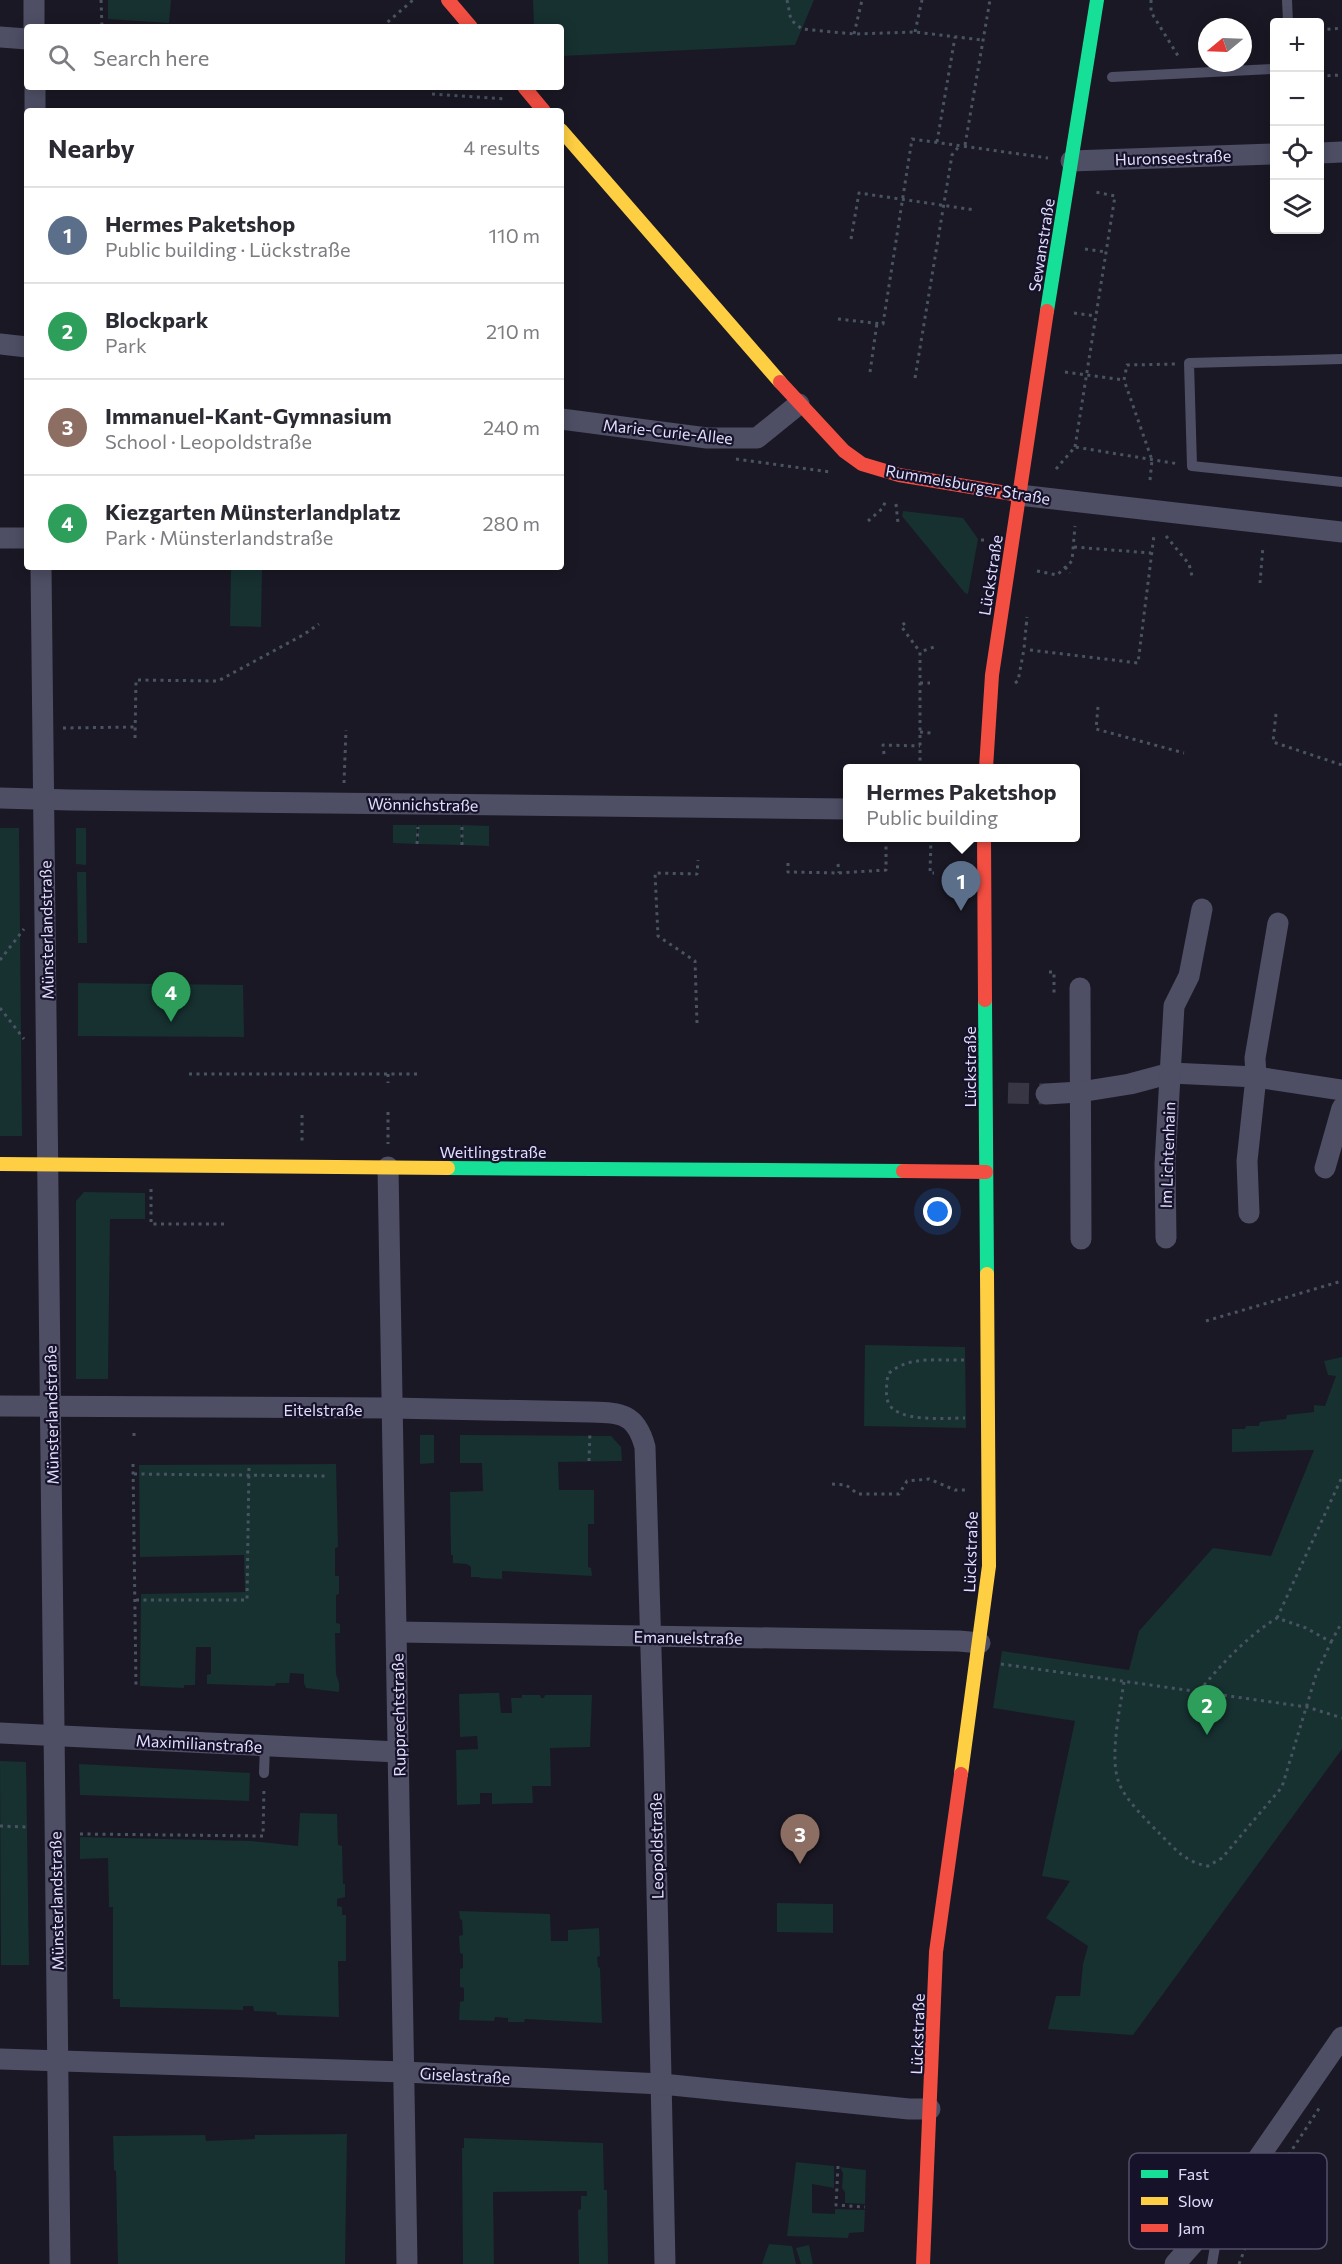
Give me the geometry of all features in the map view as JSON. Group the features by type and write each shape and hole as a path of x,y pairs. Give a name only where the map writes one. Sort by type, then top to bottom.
{"street":[{"path":"34,0 34,24"},
{"path":"448,0 468,24"},
{"name":"Sewanstraße","path":"1019,495 1097,0"},
{"path":"0,37 24,39"},
{"path":"35,90 35,108"},
{"path":"526,90 542,108"},
{"name":"Rummelsburger Straße","path":"564,133 800,404 844,451 862,464 899,475 1019,495 1342,532"},
{"path":"1324,153 1342,152"},
{"name":"Huronseestraße","path":"1071,161 1270,154"},
{"path":"0,344 24,347"},
{"name":"Marie-Curie-Allee","path":"564,419 707,438 757,438 800,404"},
{"name":"Lückstraße","path":"986,764 992,675 1019,495"},
{"path":"0,538 24,538"},
{"name":"Münsterlandstraße","path":"41,570 60,2264"},
{"name":"Wönnichstraße","path":"0,798 843,809"},
{"name":"Lückstraße","path":"923,2264 936,1952 989,1566 984,842"},
{"name":"Im Lichtenhain","path":"1166,1238 1165,1164 1174,1006 1189,976 1202,909"},
{"path":"1249,1213 1247,1161 1256,1077 1255,1058 1278,923"},
{"path":"1080,988 1081,1239"},
{"name":"Im Lichtenhain","path":"1046,1094 1080,1092 1130,1084 1171,1073 1256,1077 1342,1090"},
{"path":"1326,1168 1342,1108"},
{"name":"Weitlingstraße","path":"0,1164 388,1156 986,1172"},
{"name":"Rupprechtstraße","path":"388,1156 407,2264"},
{"name":"Eitelstraße","path":"0,1406 393,1408 622,1413 640,1430"},
{"name":"Leopoldstraße","path":"640,1430 645,1447 651,1636 665,2264"},
{"name":"Emanuelstraße","path":"397,1632 980,1643"},
{"name":"Maximilianstraße","path":"0,1734 398,1752"},
{"path":"1262,2153 1342,2037"},
{"name":"Giselastraße","path":"0,2059 404,2072 662,2084 909,2109 930,2109"},
{"path":"1175,2264 1188,2249"}],"lane":[{"path":"1287,0 1288,18"},
{"path":"1112,77 1270,69"},
{"path":"1342,359 1189,363 1192,466 1342,482"},
{"path":"264,1773 265,1747"},
{"path":"1212,2264 1215,2249"}],"path":[{"path":"101,0 102,24"},
{"path":"385,24 413,0"},
{"path":"787,0 791,20 802,29 854,34 915,32 982,40"},
{"path":"854,34 862,0"},
{"path":"915,32 922,0"},
{"path":"915,378 952,155 963,145 990,0"},
{"path":"1151,0 1151,12 1189,73"},
{"path":"1324,30 1342,28"},
{"path":"937,142 956,37"},
{"path":"1324,76 1342,75"},
{"path":"432,93 506,99"},
{"path":"838,318 883,324 912,139 1042,157"},
{"path":"1056,469 1075,447 1115,196 1095,192"},
{"path":"851,239 859,193 975,210"},
{"path":"1085,249 1106,252"},
{"path":"1074,313 1096,316"},
{"path":"870,372 878,323"},
{"path":"1150,480 1152,460 1124,380 1127,365 1189,363"},
{"path":"1065,372 1124,380"},
{"path":"1075,447 1192,466"},
{"path":"725,458 833,472"},
{"path":"868,521 883,508 885,502"},
{"path":"896,504 898,523"},
{"path":"1037,571 1057,575 1072,561 1075,526"},
{"path":"1030,650 1138,663 1154,535"},
{"path":"1166,536 1189,564 1192,576"},
{"path":"1260,583 1263,546"},
{"path":"1074,547 1151,553"},
{"path":"1065,567 1070,573"},
{"path":"1023,623 1032,624"},
{"path":"135,738 136,680 218,681 319,624"},
{"path":"905,624 902,626 920,652 920,764"},
{"path":"920,652 937,646"},
{"path":"920,683 930,683"},
{"path":"1098,707 1096,729 1184,753"},
{"path":"1276,714 1273,742 1342,765"},
{"path":"43,728 135,727"},
{"path":"344,803 346,730"},
{"path":"920,732 931,733"},
{"path":"884,754 883,746 920,746"},
{"path":"417,844 418,827"},
{"path":"462,827 462,845"},
{"path":"788,863 788,872 838,873 886,870 886,842"},
{"path":"931,842 930,873 934,873"},
{"path":"697,1023 695,961 658,936 655,873 697,874 698,860"},
{"path":"838,864 838,873"},
{"path":"0,960 24,929"},
{"path":"1049,972 1054,972 1054,994"},
{"path":"0,1008 24,1039"},
{"path":"189,1074 417,1074"},
{"path":"302,1074 302,1081"},
{"path":"388,1074 388,1083"},
{"path":"388,1112 388,1156"},
{"path":"302,1114 302,1145"},
{"path":"151,1189 151,1224 227,1224"},
{"path":"1206,1321 1342,1281"},
{"path":"969,1360 908,1361 897,1365 888,1374 887,1390 888,1403 897,1413 909,1417 969,1418"},
{"path":"134,1429 134,1436"},
{"path":"589,1461 590,1431"},
{"path":"133,1464 136,1688"},
{"path":"136,1600 248,1599 249,1464"},
{"path":"134,1474 329,1476"},
{"path":"1198,1691 1216,1670 1259,1629 1277,1618 1342,1477"},
{"path":"832,1484 846,1485 858,1494 898,1494 908,1481 929,1479 954,1490 970,1490"},
{"path":"1277,1618 1306,1628 1331,1642"},
{"path":"1124,1682 1115,1754 1119,1783 1140,1814 1167,1841 1191,1863 1208,1866 1222,1858 1282,1787 1316,1675 1342,1623"},
{"path":"997,1663 1306,1707 1342,1718"},
{"path":"80,1834 263,1836 264,1773"},
{"path":"0,1826 27,1827"},
{"path":"1290,2153 1325,2099"},
{"path":"838,2166 836,2205 865,2207"},
{"path":"1239,2264 1245,2249"}],"green space":[{"path":"108,0 171,0 169,23 108,19"},
{"path":"533,0 814,0 795,45 564,56 564,24 534,24"},
{"path":"903,511 963,518 978,539 968,594 902,516"},
{"path":"231,570 262,570 261,627 230,626"},
{"path":"393,825 417,825 417,844 393,843"},
{"path":"418,825 461,825 461,845 418,844"},
{"path":"462,825 489,826 489,846 462,845"},
{"path":"0,828 19,828 22,1136 0,1136"},
{"path":"76,828 86,828 86,865 76,864"},
{"path":"77,872 86,872 87,943 78,943"},
{"path":"78,983 243,985 244,1037 78,1036"},
{"path":"84,1192 145,1193 145,1219 110,1219 108,1379 76,1379 76,1201"},
{"path":"865,1345 965,1347 966,1428 864,1426"},
{"path":"1342,1357 1342,1749 1133,2035 1048,2029 1056,1996 1080,1996 1083,1964 1088,1946 1046,1918 1070,1881 1042,1876 1075,1721 993,1708 1002,1651 1129,1670 1139,1631 1213,1548 1271,1556 1314,1450 1232,1452 1232,1429 1245,1429 1246,1426 1259,1426 1260,1422 1286,1419 1287,1415 1314,1412 1314,1405 1325,1406 1336,1376 1328,1375 1324,1361"},
{"path":"420,1435 434,1435 434,1463 420,1464"},
{"path":"460,1435 611,1436 621,1447 622,1461 558,1462 559,1490 594,1490 594,1524 588,1524 588,1567 591,1568 592,1576 502,1571 502,1579 480,1578 471,1577 471,1567 467,1564 453,1563 450,1492 483,1491 482,1463 460,1463"},
{"path":"336,1464 338,1547 335,1548 335,1576 339,1576 339,1594 336,1595 336,1623 340,1624 340,1633 335,1633 339,1692 306,1688 304,1674 290,1673 289,1683 276,1683 275,1686 207,1684 207,1675 211,1674 211,1647 196,1647 195,1685 184,1685 184,1688 140,1686 141,1594 245,1592 244,1555 140,1557 139,1465"},
{"path":"499,1693 501,1713 512,1713 511,1698 522,1698 522,1695 540,1695 544,1698 545,1695 592,1695 590,1747 550,1748 551,1786 532,1786 533,1803 492,1804 492,1793 480,1793 480,1804 457,1805 456,1750 478,1749 477,1736 460,1737 459,1694"},
{"path":"0,1761 26,1762 29,1965 1,1965"},
{"path":"79,1764 250,1773 249,1801 80,1795"},
{"path":"300,1813 337,1814 338,1845 342,1846 345,1897 337,1899 337,1906 342,1907 342,1915 346,1915 346,1961 338,1961 339,2017 277,2015 276,2012 254,2011 253,2006 243,2006 243,2010 120,2007 120,1999 113,1999 113,1907 109,1907 108,1858 80,1859 80,1837 251,1841 298,1846"},
{"path":"777,1903 833,1904 833,1933 777,1932"},
{"path":"459,1911 550,1914 551,1941 568,1941 568,1930 599,1928 600,1956 597,1957 600,1968 602,2023 525,2019 524,2022 508,2022 508,2018 495,2017 494,2021 459,2020 460,2002 464,2001 464,1988 460,1987 463,1954 460,1953 459,1936 463,1935"},
{"path":"347,2134 345,2264 118,2264 113,2136 205,2135 206,2141 255,2139 255,2135"},
{"path":"464,2138 603,2143 604,2190 607,2190 608,2264 579,2264 578,2210 581,2209 581,2196 587,2196 587,2191 493,2192 494,2264 463,2264 462,2148 464,2148"},
{"path":"796,2162 834,2166 834,2188 812,2184 812,2213 835,2214 835,2209 865,2210 864,2232 849,2233 848,2238 787,2236"},
{"path":"840,2167 866,2170 865,2204 845,2203 845,2192 842,2188 843,2173"},
{"path":"769,2244 792,2246 796,2264 762,2264"},
{"path":"809,2245 813,2264 801,2264 796,2248"}],"tunnel":[{"path":"1008,1093 1046,1094"}],"traffic: fast":[{"path":"1047,311 1097,0"},
{"path":"985,1000 987,1274"},
{"path":"448,1168 903,1171"}],"traffic: slow":[{"path":"564,133 780,382"},
{"path":"0,1164 448,1168"},
{"path":"961,1774 989,1566 987,1274"}],"traffic: jam":[{"path":"448,0 468,24"},
{"path":"526,90 542,108"},
{"path":"986,764 992,675 1047,311"},
{"path":"780,382 844,451 862,464 899,475 1019,495"},
{"path":"984,842 985,1000"},
{"path":"903,1171 986,1172"},
{"path":"923,2264 936,1952 961,1774"}],"place":[{"name":"Hermes Paketshop","path":"961,911"},
{"name":"Kiezgarten Münsterlandplatz","path":"171,1022"},
{"name":"Blockpark","path":"1207,1735"},
{"name":"Immanuel-Kant-Gymnasium","path":"800,1864"}]}
